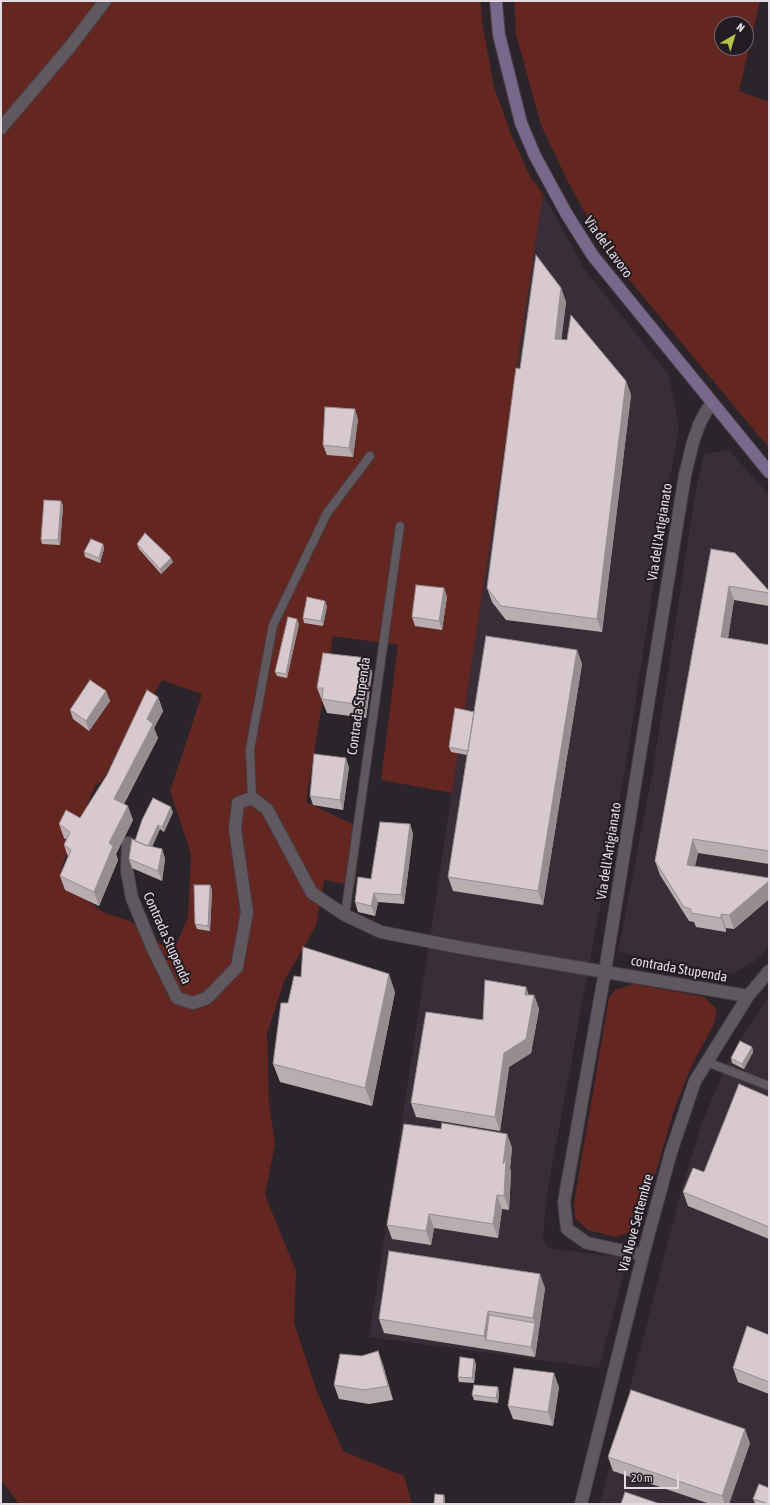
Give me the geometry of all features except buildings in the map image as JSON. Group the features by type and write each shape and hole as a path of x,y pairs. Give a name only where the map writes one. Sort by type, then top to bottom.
{"street":[{"path":"1,128 69,48 105,1"},
{"name":"Via del Lavoro","path":"496,1 499,35 521,123 535,156 566,213 593,256 769,472"},
{"name":"Via dell'Artigianato","path":"642,1255 587,1243 567,1229 564,1202 605,971 685,475 699,425 712,403"},
{"path":"252,798 267,809 312,893 345,915 381,932 463,948 605,971"},
{"name":"Contrada Stupenda","path":"128,843 127,871 132,898 152,947 177,998 193,1003 207,998 237,967 247,912 235,830 238,803 252,798"},
{"name":"contrada Stupenda","path":"605,971 748,996"},
{"name":"Via Nove Settembre","path":"581,1504 642,1255 671,1152 695,1081 748,996 769,971"}],"lane":[{"path":"252,798 250,749 273,625 327,513 370,456"},
{"name":"Contrada Stupenda","path":"345,915 400,526"},
{"path":"707,1062 769,1086"}],"shaded area":[{"path":"1,1 481,1 482,22 494,87 512,137 531,178 543,194 452,793 381,780 398,645 333,636 306,802 361,828 355,886 324,880 316,926 284,981 267,1034 269,1103 275,1144 265,1195 296,1271 294,1323 317,1392 343,1451 404,1476 412,1504 19,1504 1,1480","holes":["162,680 202,694 170,791 191,854 188,917 173,953 130,921 105,913 71,890 61,868 95,786 102,781"]},
{"path":"514,1 760,1 754,27 754,16 714,16 714,56 747,56 739,91 769,102 769,448 607,253 568,182 541,125 516,34"},
{"path":"543,194 585,270 669,375 679,428 668,488 626,765 547,1194 543,1236 546,1245 554,1249 628,1258 599,1368 369,1337"},
{"path":"729,450 769,495 769,945 758,959 732,974 618,952 653,770 695,494 704,454"},
{"path":"634,984 704,997 717,1009 714,1024 691,1067 674,1110 644,1213 635,1230 616,1237 588,1230 575,1218 574,1203 609,998 615,990"},
{"path":"769,996 769,1504 600,1504 684,1180 702,1122 730,1058"}]}
